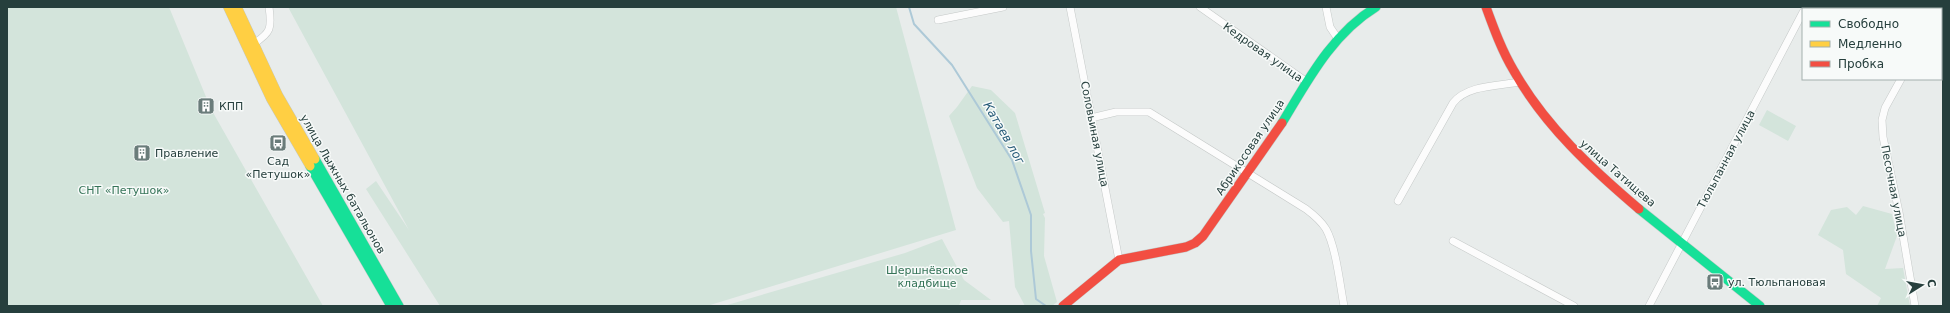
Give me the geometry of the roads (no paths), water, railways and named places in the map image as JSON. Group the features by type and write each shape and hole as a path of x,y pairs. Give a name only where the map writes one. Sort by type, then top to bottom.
{"street":[{"path":"228,7 263,74"},
{"path":"237,7 263,74"},
{"path":"252,44 266,36 270,27 269,7"},
{"path":"938,20 967,10 1003,7"},
{"name":"Соловьиная улица","path":"1070,7 1120,260"},
{"name":"Кедровая улица","path":"1200,7 1307,82"},
{"path":"1326,7 1330,27 1338,39"},
{"name":"Абрикосовая улица","path":"1120,260 1186,248 1203,236 1248,174 1307,82 1338,39 1353,23 1376,7"},
{"name":"улица Татищева","path":"1486,7 1500,43 1520,82 1543,117 1576,154 1604,180 1760,306"},
{"name":"Тюльпанная улица","path":"1649,306 1802,13"},
{"name":"улица Лыжных батальонов","path":"263,74 290,133 391,306"},
{"name":"улица Лыжных батальонов","path":"263,74 399,306"},
{"name":"Песочная улица","path":"1900,80 1886,108 1882,120 1883,136 1899,212 1915,306"},
{"path":"1398,201 1453,103 1459,95 1468,91 1520,82"},
{"path":"1091,118 1116,112 1149,112 1248,174 1295,201 1319,220 1326,230 1331,243 1344,306"},
{"path":"1453,241 1574,306"},
{"path":"1063,306 1120,260"}],"waterway":[{"name":"Катаев лог","path":"909,7 914,24 952,65 1012,160 1031,215 1031,251 1036,299 1046,306"}],"place":[{"name":"КПП","path":"206,106"},
{"name":"Сад «Петушок»","path":"278,143"},
{"name":"Правление","path":"142,153"},
{"name":"ул. Тюльпановая","path":"1715,282"}],"park label":[{"name":"СНТ «Петушок»","path":"124,190"},
{"name":"Шершнёвское кладбище","path":"927,276"}]}
